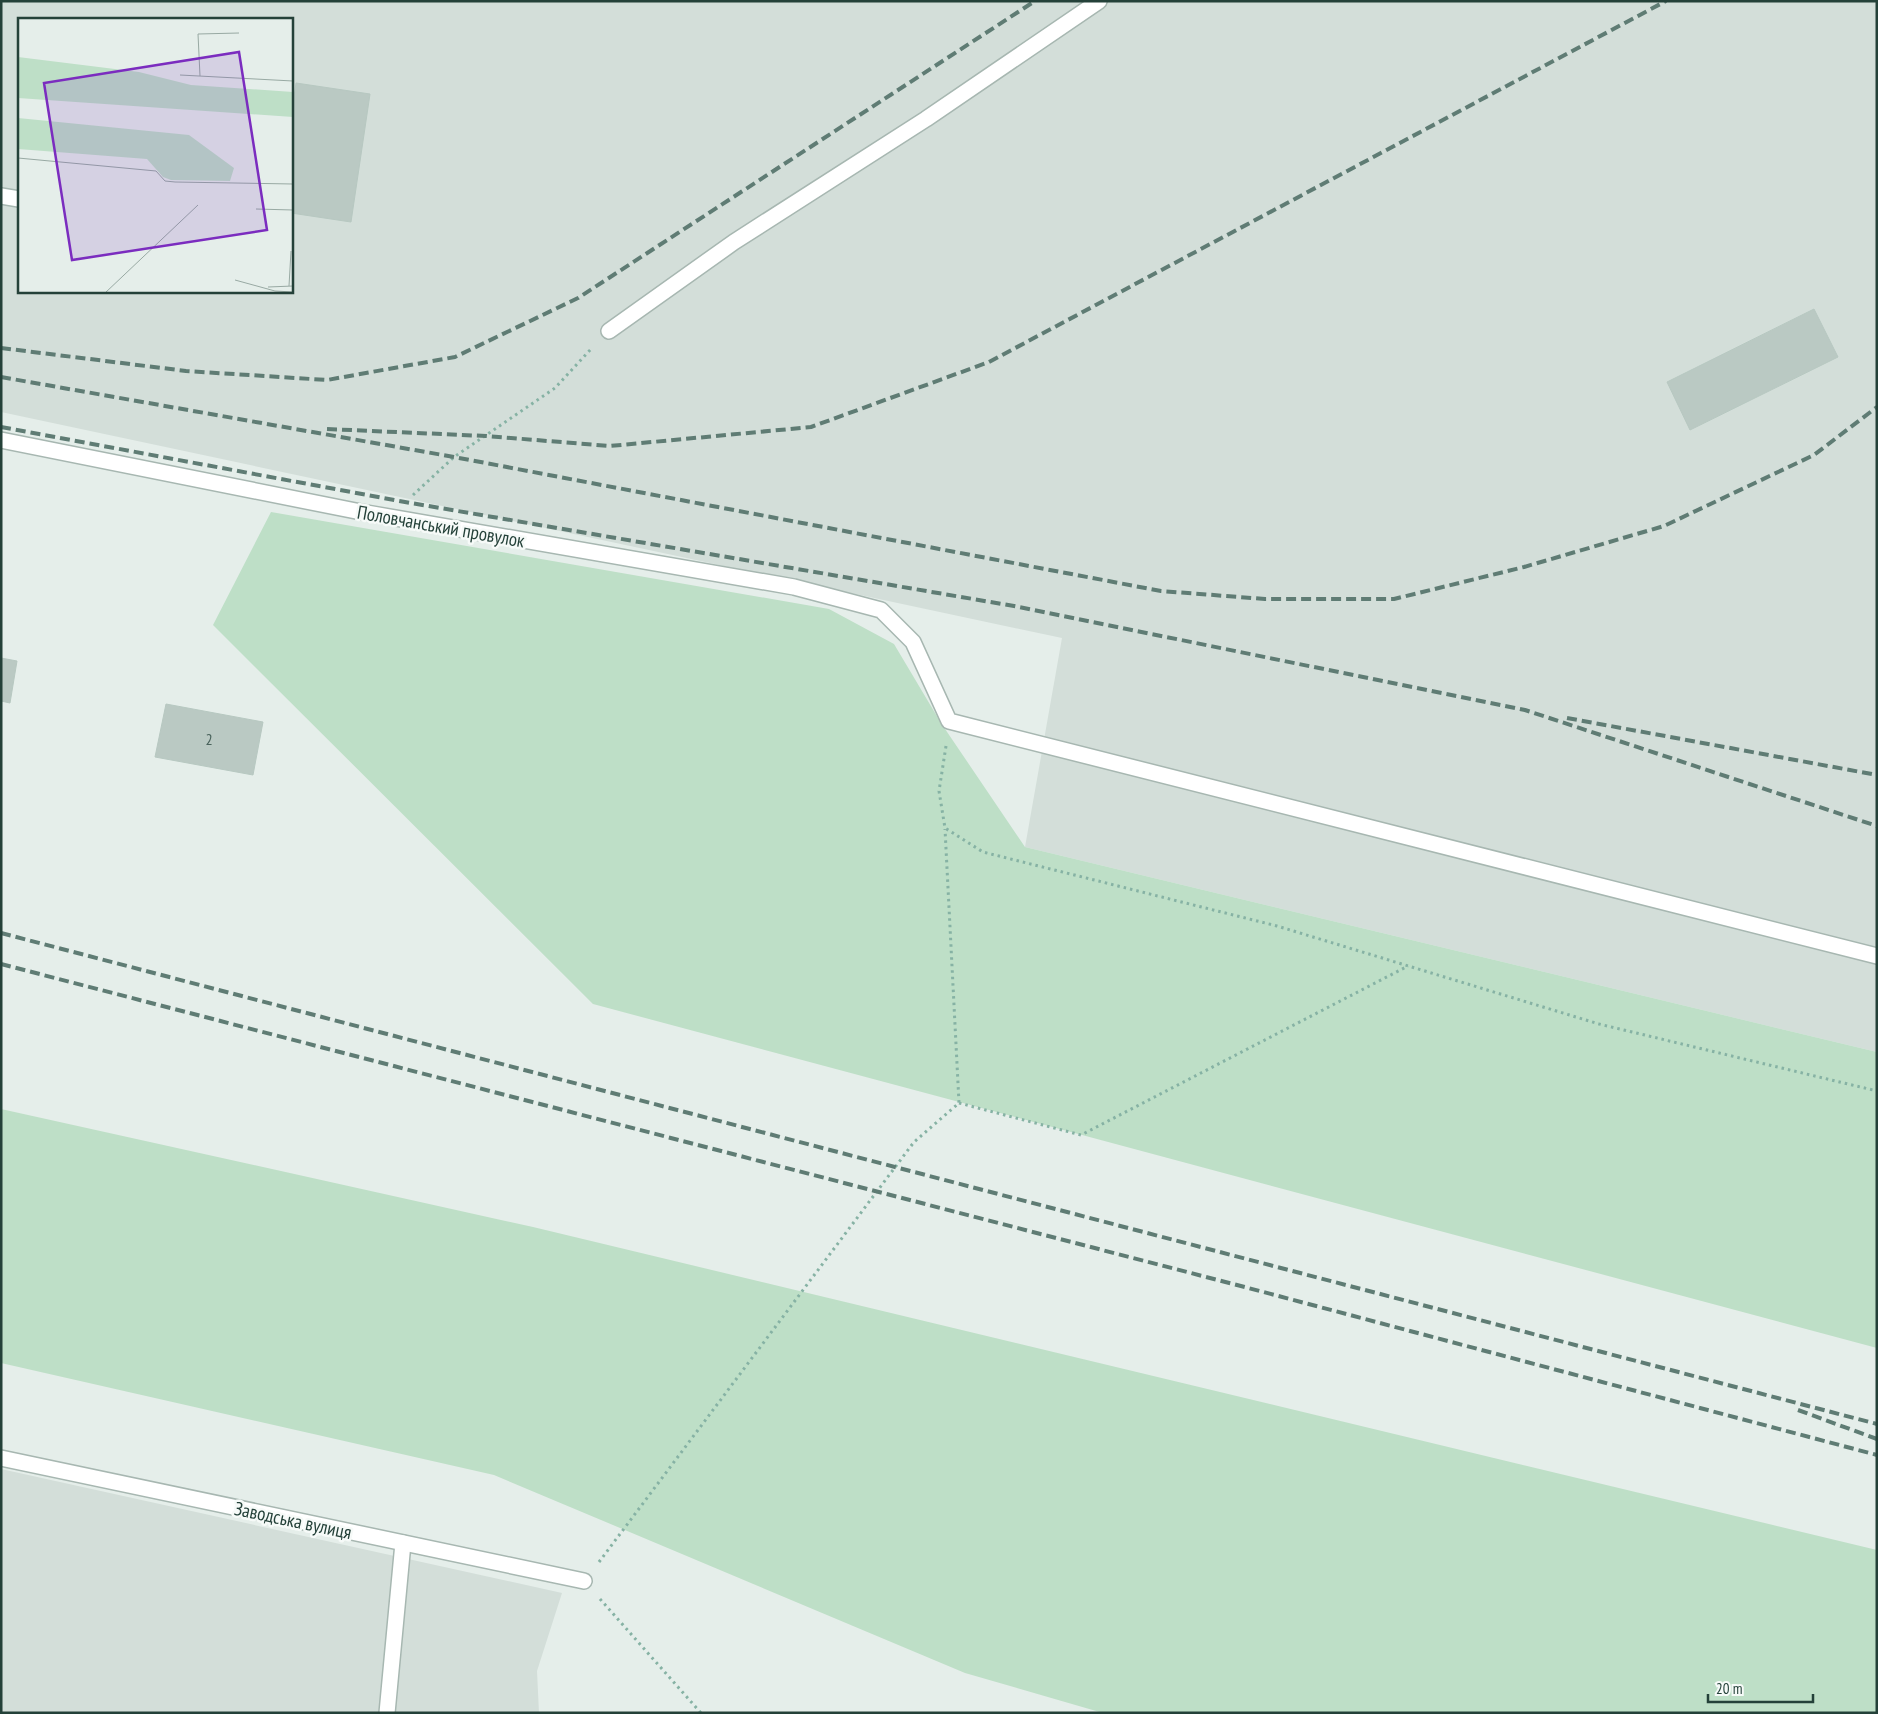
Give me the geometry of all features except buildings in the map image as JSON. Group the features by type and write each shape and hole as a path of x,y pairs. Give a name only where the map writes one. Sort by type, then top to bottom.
{"street":[{"path":"609,331 734,242 926,119 1099,1"},
{"path":"1,196 18,199"},
{"name":"Половчанський провулок","path":"1,440 361,512 794,587 881,610 914,642 949,721"},
{"path":"949,721 1877,956"},
{"name":"Заводська вулиця","path":"1,1458 584,1581"},
{"path":"387,1713 403,1543"}],"path":[{"path":"412,496 454,457 555,388 609,331"},
{"path":"949,721 939,791 945,828 959,1103"},
{"path":"945,828 983,852 1277,926 1599,1024 1877,1091"},
{"path":"959,1103 1081,1135 1409,966"},
{"path":"701,1713 584,1581 914,1142 959,1103"}],"shaded area":[{"path":"1,1 1877,1 1877,1052 1025,847 1062,638 1,412"},
{"path":"1,1469 562,1593 537,1671 539,1713 1,1713"}],"green space":[{"path":"271,512 829,609 894,644 941,723 1025,847 1877,1052 1877,1348 593,1004 213,625"},
{"path":"1,1109 533,1227 1877,1550 1877,1713 1103,1713 965,1673 494,1475 1,1363"}],"railway":[{"path":"1,348 186,371 327,380 455,357 578,298 1035,1"},
{"path":"327,429 486,436 610,446 811,427 989,362 1666,1"},
{"path":"1,377 454,457 1161,591 1265,599 1394,599 1524,567 1664,526 1814,455 1877,407"},
{"path":"1,427 405,502 1014,606 1525,710 1877,826"},
{"path":"1567,718 1877,775"},
{"path":"1,933 1877,1424"},
{"path":"1,964 1237,1285 1877,1455"},
{"path":"1798,1410 1877,1439"}]}
